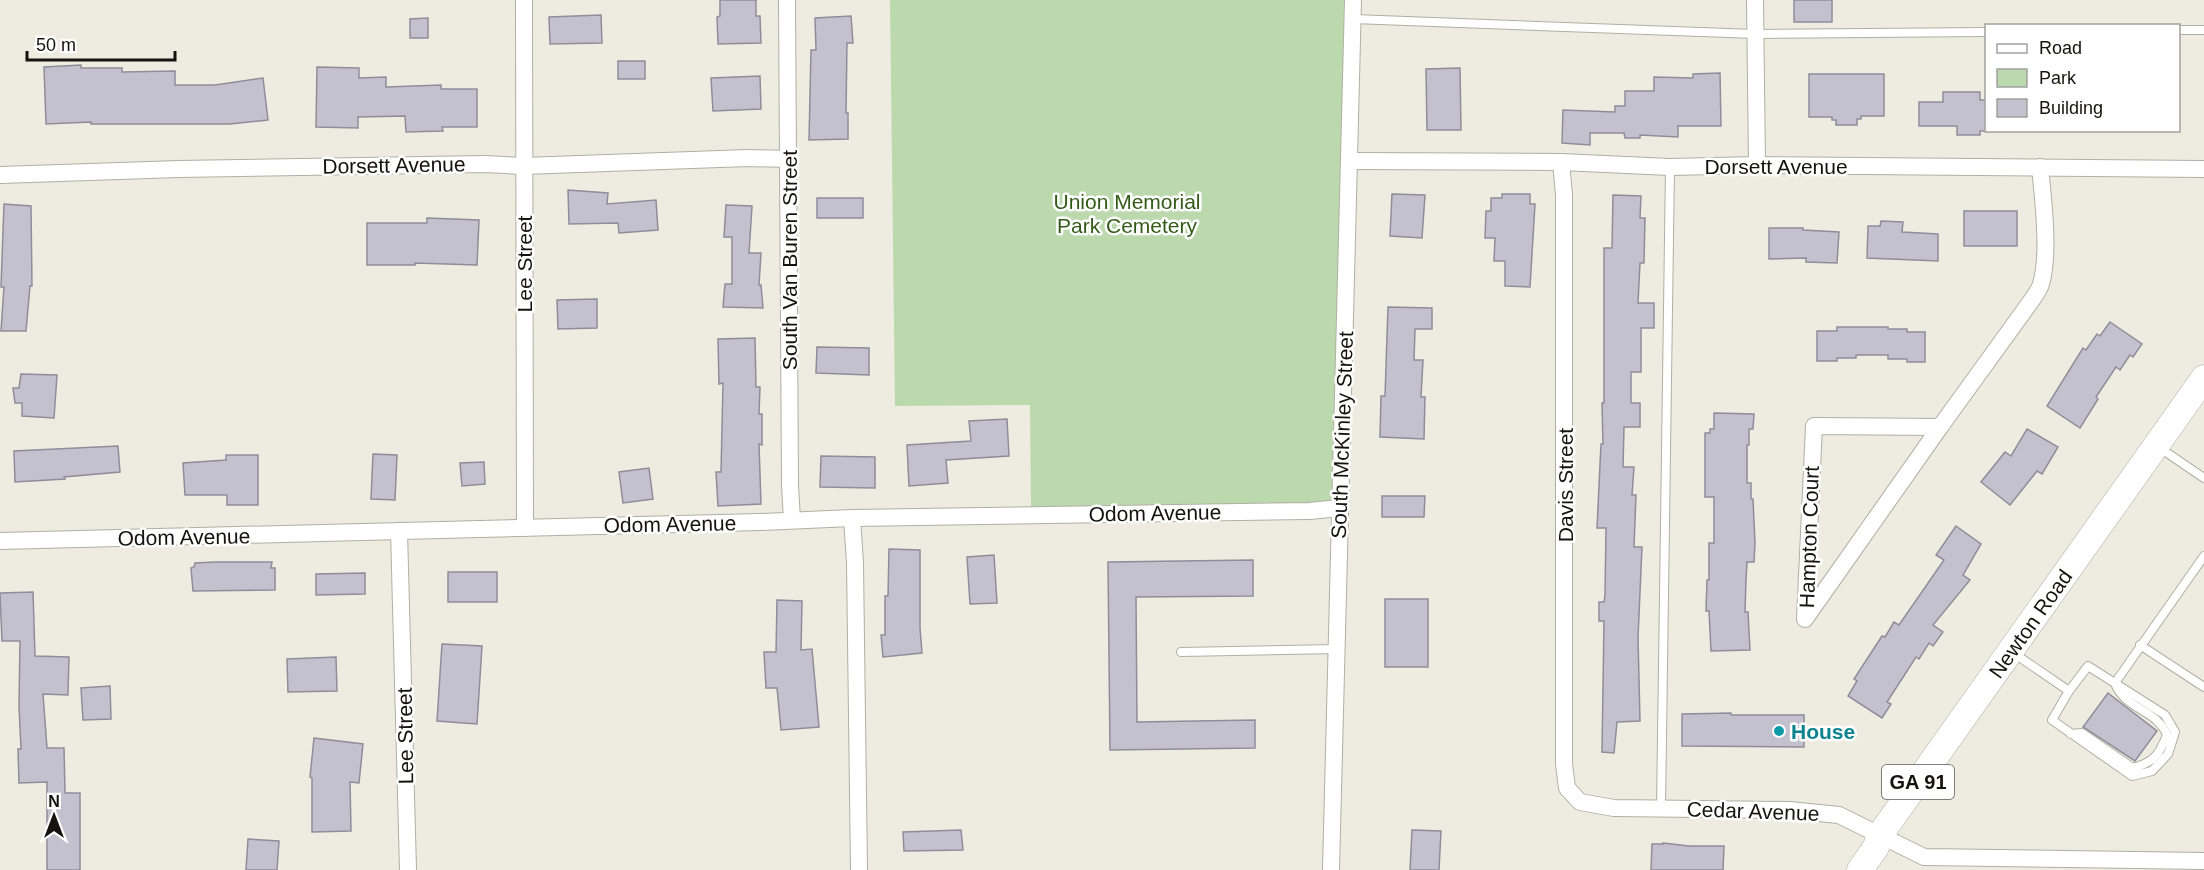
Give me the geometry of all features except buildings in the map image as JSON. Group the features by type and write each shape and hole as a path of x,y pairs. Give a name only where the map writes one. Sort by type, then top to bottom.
{"main road":[{"name":"Newton Road","path":"1860,870 1876,847 1880,835 2204,378"}],"street":[{"name":"Lee Street","path":"524,0 525,528"},
{"name":"South Van Buren Street","path":"787,0 792,520"},
{"name":"South McKinley Street","path":"1331,870 1353,0"},
{"path":"1755,0 1757,165"},
{"name":"Dorsett Avenue","path":"0,175 179,169 485,164 523,166 748,158 788,159"},
{"name":"Dorsett Avenue","path":"1349,161 1561,162 1670,167 1757,165 2204,169"},
{"name":"Davis Street","path":"1561,162 1564,218 1564,764 1568,788 1580,802"},
{"name":"Hampton Court","path":"1940,428 1814,426 1805,619 1836,572 1940,428 2029,304 2040,286 2043,271 2044,213 2040,167"},
{"name":"Odom Avenue","path":"0,541 852,518 1310,511 1339,508"},
{"path":"852,518 855,563 859,870"},
{"name":"Lee Street","path":"399,531 408,870"},
{"name":"Cedar Avenue","path":"1580,802 1614,808 1789,810 1839,814 1924,857 2204,861"}],"lane":[{"path":"1353,19 1755,34 1985,32"},
{"path":"2180,30 2204,30"},
{"path":"1661,808 1670,167"},
{"path":"2157,446 2204,478"},
{"path":"2115,683 2204,556"},
{"path":"2140,645 2204,687"},
{"path":"1181,652 1336,649"},
{"path":"2010,650 2069,691"},
{"path":"2088,666 2115,683 2164,715 2172,724 2175,732 2168,754 2152,771 2132,776 2052,720 2069,691 2088,666"}],"green space":[{"name":"Union Memorial Park Cemetery","path":"890,0 1346,0 1334,503 1031,508 1030,405 895,406"}],"place":[{"name":"House","path":"1779,731"}]}
